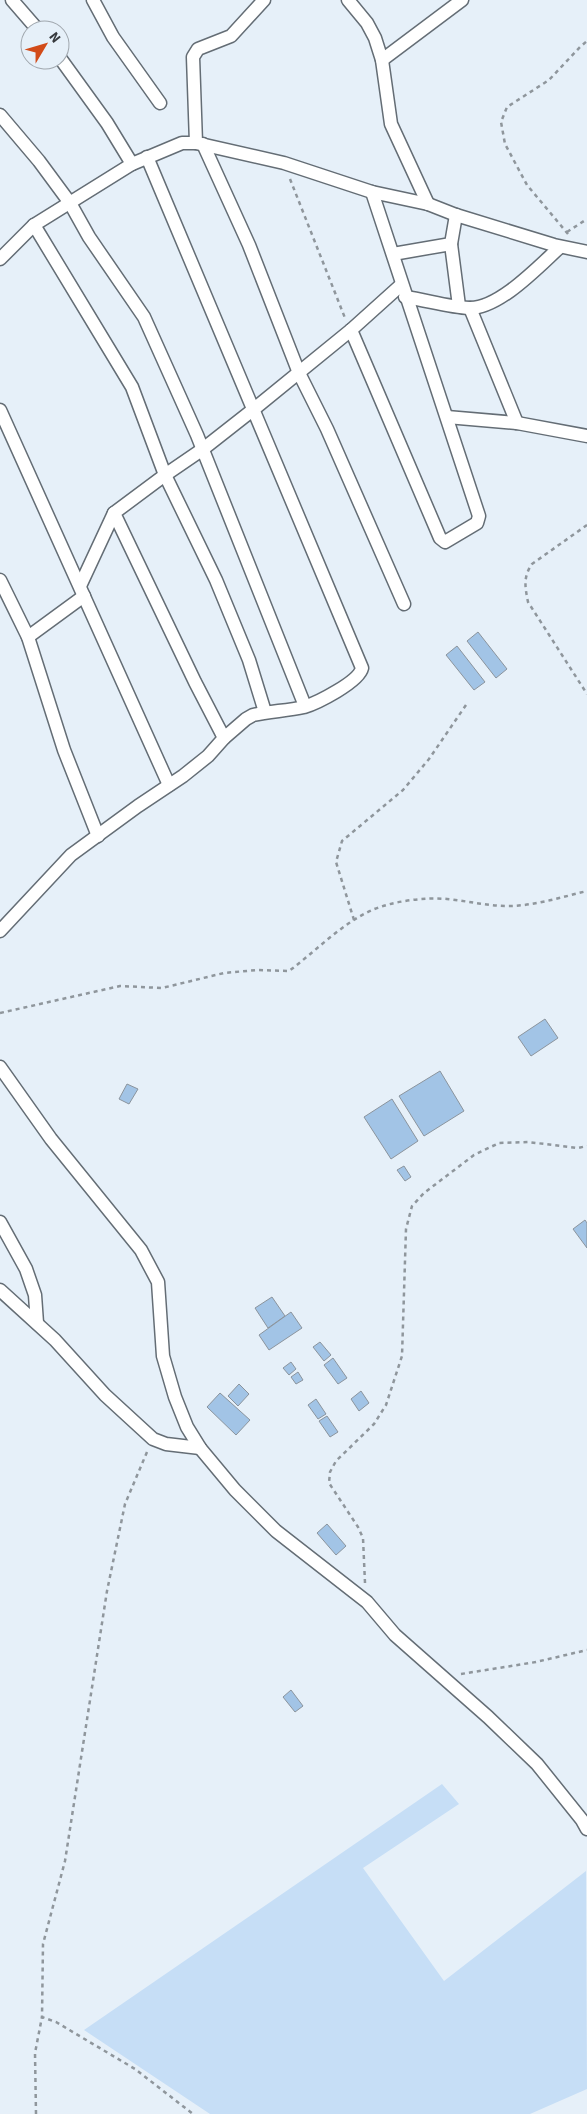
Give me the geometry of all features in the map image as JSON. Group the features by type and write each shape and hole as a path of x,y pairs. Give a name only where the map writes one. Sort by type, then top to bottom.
{"street":[{"path":"12,0 29,20"},
{"path":"93,0 113,37 160,103"},
{"path":"264,0 232,36 198,49 195,52 193,57 199,143 249,245 298,372 327,429 404,604"},
{"path":"348,0 375,38 382,60 391,124 428,204"},
{"path":"382,60 462,0"},
{"path":"68,70 132,164"},
{"path":"0,115 39,160 70,203 89,237 144,318 203,449 305,706"},
{"path":"0,259 34,225 132,164 182,143 199,143 284,163 372,192 428,204 456,215 557,246 587,252"},
{"path":"0,932 71,855 208,756 224,738 246,719 265,712 305,706 349,684 357,678 362,668 147,157"},
{"path":"351,330 440,538 444,542 478,523 480,520 447,417 403,291 393,254 372,192"},
{"path":"456,215 451,244 465,307 517,423"},
{"path":"34,225 132,387 165,474 216,580 249,660 265,712"},
{"path":"393,254 451,244"},
{"path":"403,291 465,307 493,302 512,288 557,246"},
{"path":"28,637 82,591 114,512 165,474 203,449 351,330 403,291"},
{"path":"0,410 169,785"},
{"path":"447,417 517,423 587,436"},
{"path":"114,512 195,682 224,738"},
{"path":"0,580 28,637 64,750 98,836"},
{"path":"0,1067 51,1139 141,1250 150,1264 158,1282 163,1356 175,1397 188,1427 200,1448 235,1490 276,1531 367,1602 395,1636 488,1717 537,1764 582,1820 587,1829"},
{"path":"0,1222 26,1270 35,1295 37,1323"},
{"path":"0,1290 56,1340 105,1395 153,1439 166,1444 200,1448"}],"path":[{"path":"573,250 568,232 527,185 505,144 501,122 507,107 549,80 587,41"},
{"path":"284,163 336,297 351,330"},
{"path":"557,246 568,232 587,219"},
{"path":"587,525 532,564 526,573 525,586 528,602 587,694"},
{"path":"354,920 336,862 342,841 404,790 429,759 466,705"},
{"path":"0,1013 120,986 162,988 224,973 257,970 289,971 354,920 374,910 402,901 446,899 474,904 510,906 547,901 587,891"},
{"path":"367,1602 362,1538 358,1527 329,1483 330,1472 336,1461 374,1424 386,1405 402,1356 406,1229 412,1206 424,1193 474,1155 499,1143 528,1142 578,1148 587,1146"},
{"path":"36,2114 35,2053 42,2017 43,1944 64,1861 108,1591 125,1504 153,1439"},
{"path":"440,1677 536,1662 587,1650"},
{"path":"42,2017 56,2022 135,2069 193,2114"}],"shaded area":[{"path":"442,1784 459,1804 363,1868 444,1981 586,1871 587,2089 530,2114 210,2114 84,2030"}],"building":[{"path":"478,632 507,669 496,678 467,641"},
{"path":"457,646 485,682 474,690 446,655"},
{"path":"545,1019 558,1038 531,1056 518,1037"},
{"path":"440,1071 464,1111 424,1136 399,1096"},
{"path":"127,1084 138,1089 129,1104 119,1099"},
{"path":"392,1099 418,1141 391,1159 364,1117"},
{"path":"404,1166 411,1177 405,1181 397,1170"},
{"path":"585,1220 587,1223 587,1248 573,1229"},
{"path":"272,1297 285,1316 268,1328 255,1308"},
{"path":"291,1312 302,1328 269,1350 259,1335"},
{"path":"320,1342 331,1355 324,1361 313,1347"},
{"path":"333,1358 347,1378 338,1384 324,1365"},
{"path":"291,1362 296,1369 289,1375 283,1368"},
{"path":"298,1372 303,1380 296,1384 291,1377"},
{"path":"239,1384 249,1394 238,1406 228,1396"},
{"path":"361,1391 369,1403 359,1411 351,1399"},
{"path":"220,1393 250,1420 236,1435 207,1407"},
{"path":"316,1399 326,1414 318,1419 308,1405"},
{"path":"327,1416 338,1432 330,1437 319,1421"},
{"path":"327,1524 346,1546 336,1555 317,1533"},
{"path":"291,1690 303,1706 295,1712 283,1697"}]}
